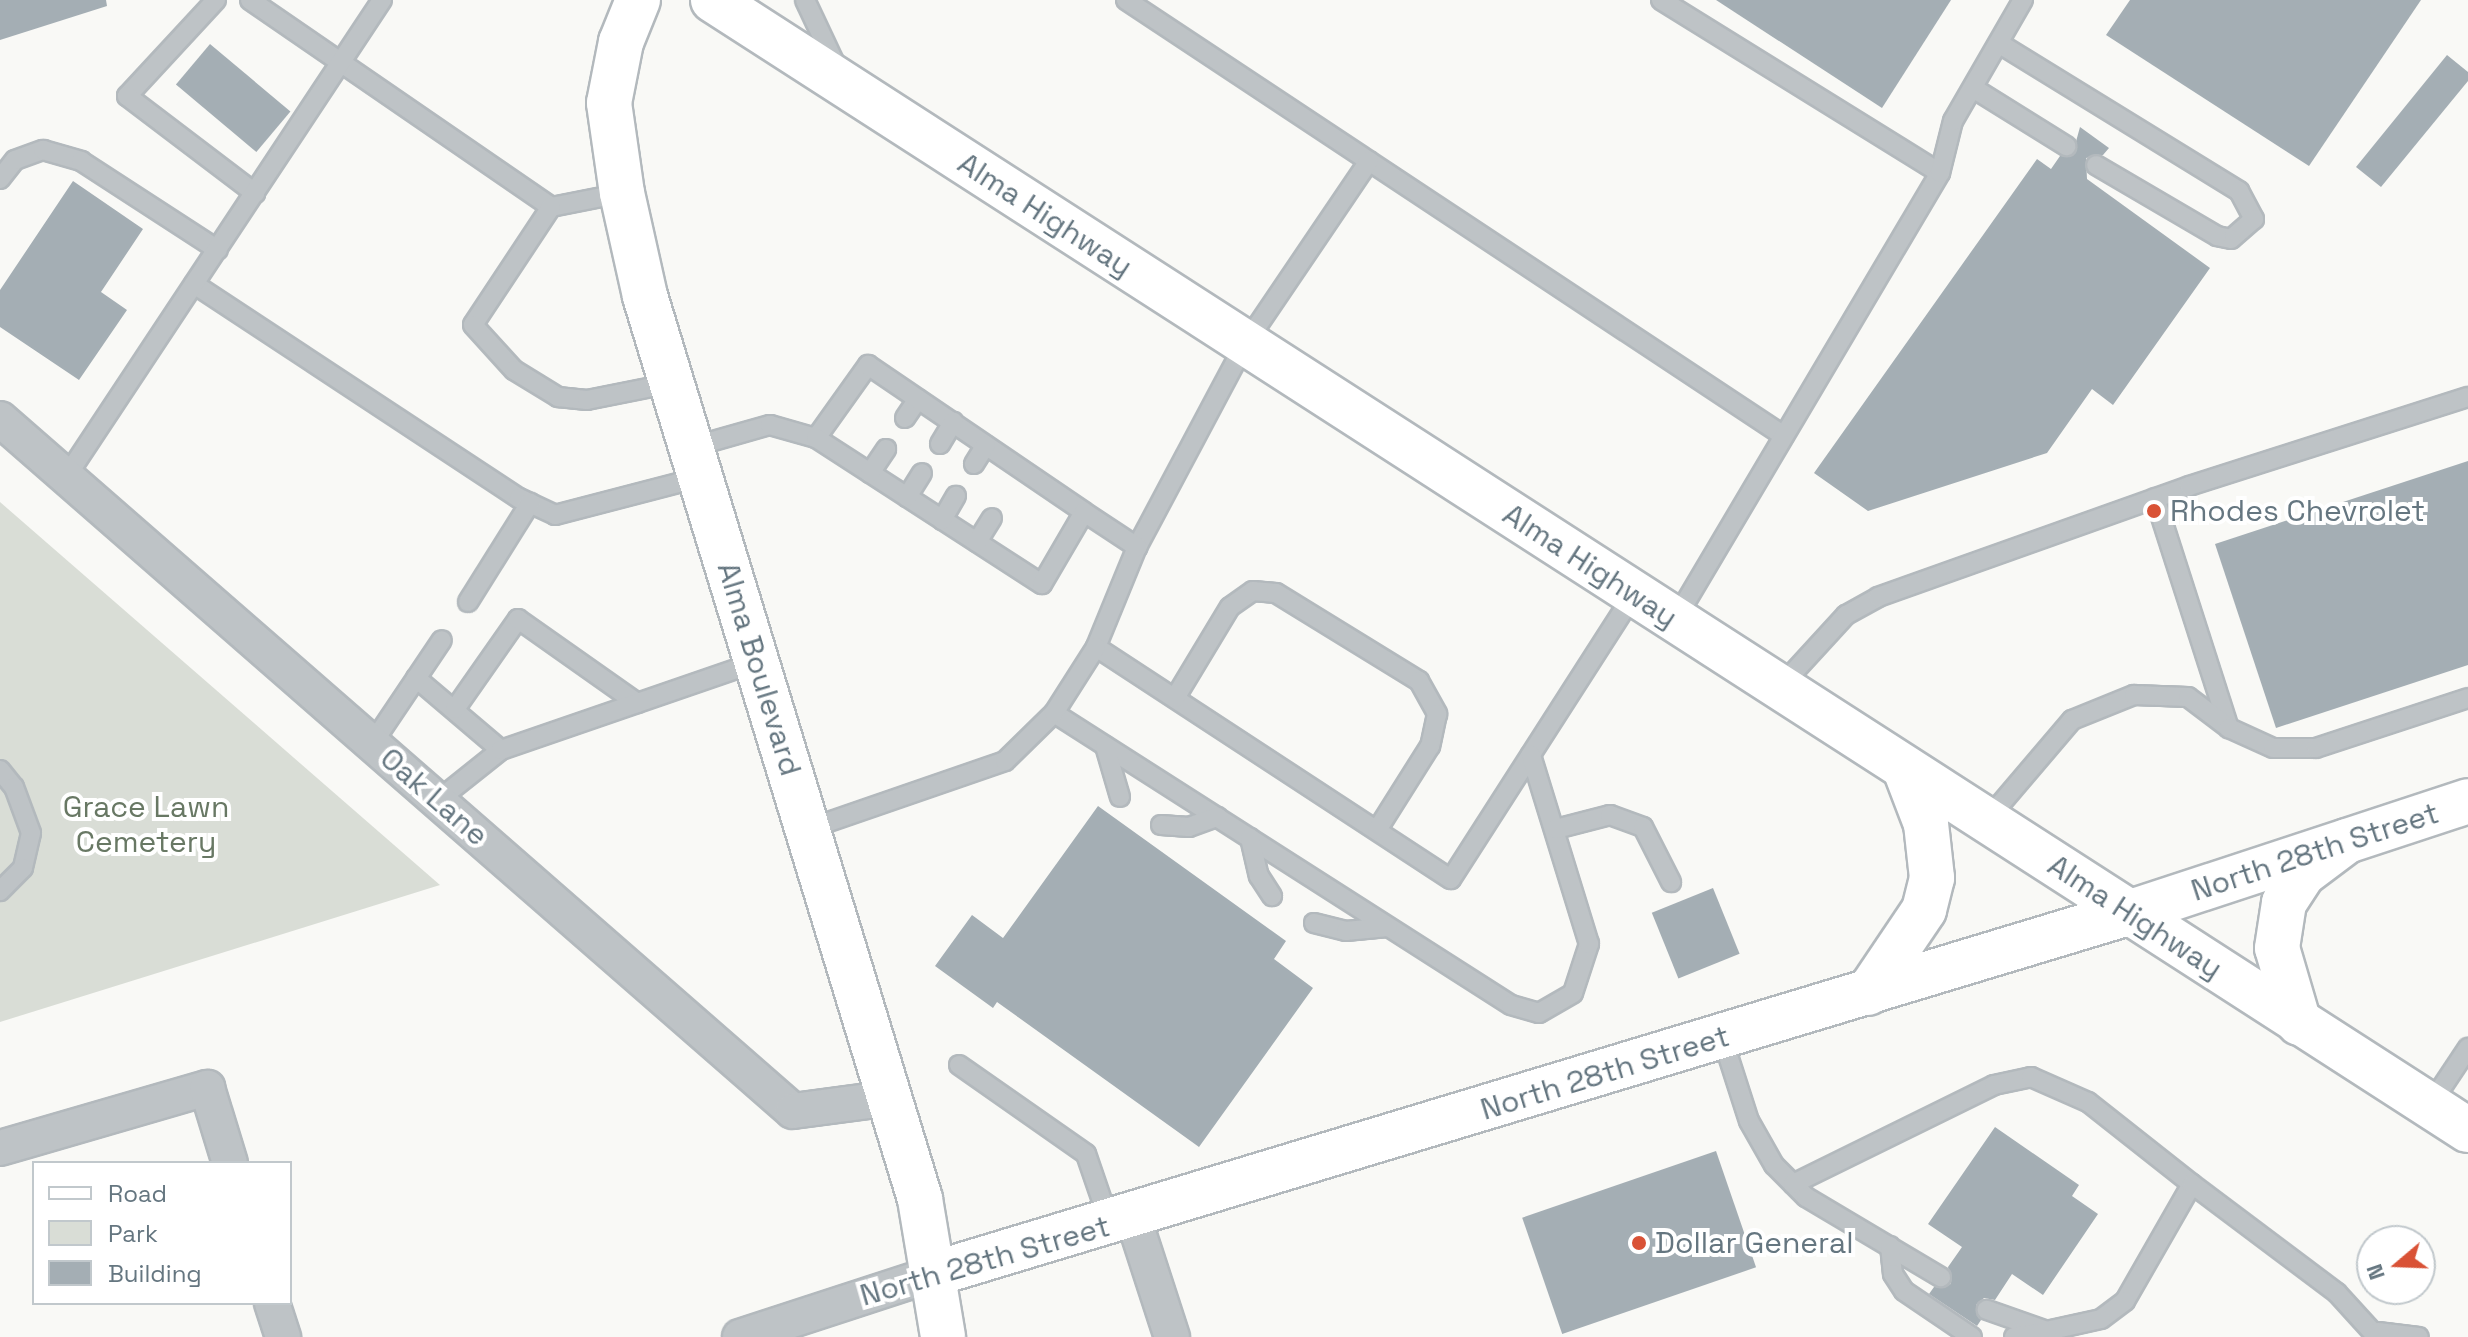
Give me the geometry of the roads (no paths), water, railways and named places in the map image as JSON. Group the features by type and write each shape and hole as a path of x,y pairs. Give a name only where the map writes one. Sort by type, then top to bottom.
{"street":[{"name":"Alma Boulevard","path":"638,0 621,42 609,103 622,193 672,383 920,1199 930,1275 943,1337"},
{"name":"Alma Highway","path":"713,0 2468,1130"},
{"name":"Oak Lane","path":"6,431 66,477 793,1111 890,1098"},
{"path":"1868,993 1924,910 1932,878 1926,824 1905,769"},
{"name":"North 28th Street","path":"740,1337 930,1275 1122,1221 2128,913 2347,841 2466,809"},
{"path":"2299,1023 2277,948 2284,903 2303,874 2347,841"},
{"path":"0,1148 207,1088 229,1161"},
{"path":"1122,1221 1172,1337"},
{"path":"273,1305 283,1337"}],"lane":[{"path":"216,0 127,96 255,193"},
{"path":"250,0 340,65 551,207 622,193"},
{"path":"66,477 382,0"},
{"path":"805,0 846,87"},
{"path":"1126,0 1784,436"},
{"path":"1661,0 1940,173"},
{"path":"1675,620 1940,173 1953,121 2023,0"},
{"path":"2000,44 2239,191 2254,219 2231,239 2217,236 2096,165"},
{"path":"1973,88 2066,146"},
{"path":"0,179 15,160 43,150 81,161 218,250"},
{"path":"808,829 1005,761 1054,713 1096,647 1137,547 1245,344 1369,161"},
{"path":"551,207 473,325 514,370 558,397 587,400 672,383"},
{"path":"194,284 530,503 555,515 696,462 770,425 816,438 1042,584 1084,512"},
{"path":"816,438 868,365 1137,547"},
{"path":"1780,688 1846,615 1878,597 2155,498 2468,397"},
{"path":"905,418 918,399"},
{"path":"940,444 953,422"},
{"path":"974,464 986,445"},
{"path":"870,473 886,449"},
{"path":"1010,486 1021,469"},
{"path":"907,497 922,473"},
{"path":"942,520 956,496"},
{"path":"2155,498 2229,728"},
{"path":"468,602 530,503"},
{"path":"977,542 992,518"},
{"path":"1175,698 1230,607 1253,591 1276,593 1419,681 1437,714 1430,746 1377,830"},
{"path":"1096,647 1451,879 1634,594"},
{"path":"455,709 518,619 637,703"},
{"path":"372,744 442,640"},
{"path":"437,801 501,750 757,662"},
{"path":"416,678 501,750"},
{"path":"1986,821 2072,720 2134,695 2188,697 2229,728 2273,748 2316,748 2468,698"},
{"path":"1054,713 1511,1005 1539,1013 1573,993 1589,944 1531,755"},
{"path":"1105,746 1120,797"},
{"path":"0,770 14,787 31,833 23,868 0,891"},
{"path":"1556,829 1610,815 1643,827 1671,882"},
{"path":"1161,825 1189,827 1217,817"},
{"path":"1250,838 1259,876 1272,896"},
{"path":"1314,923 1346,931 1388,927"},
{"path":"1722,1037 1749,1121 1774,1165 1793,1184 1941,1277"},
{"path":"2429,1106 2468,1048"},
{"path":"959,1065 1086,1154 1122,1221"},
{"path":"1793,1184 1994,1085 2031,1077 2088,1102 2337,1293 2378,1335 2419,1337"},
{"path":"2014,1337 2081,1328 2125,1301 2192,1184"},
{"path":"1890,1246 1893,1274 1904,1291 1972,1337"},
{"path":"1987,1310 2047,1331"}],"place":[{"name":"Rhodes Chevrolet","path":"2154,511"},
{"name":"Dollar General","path":"1639,1243"}],"park label":[{"name":"Grace Lawn Cemetery","path":"146,824"}]}
